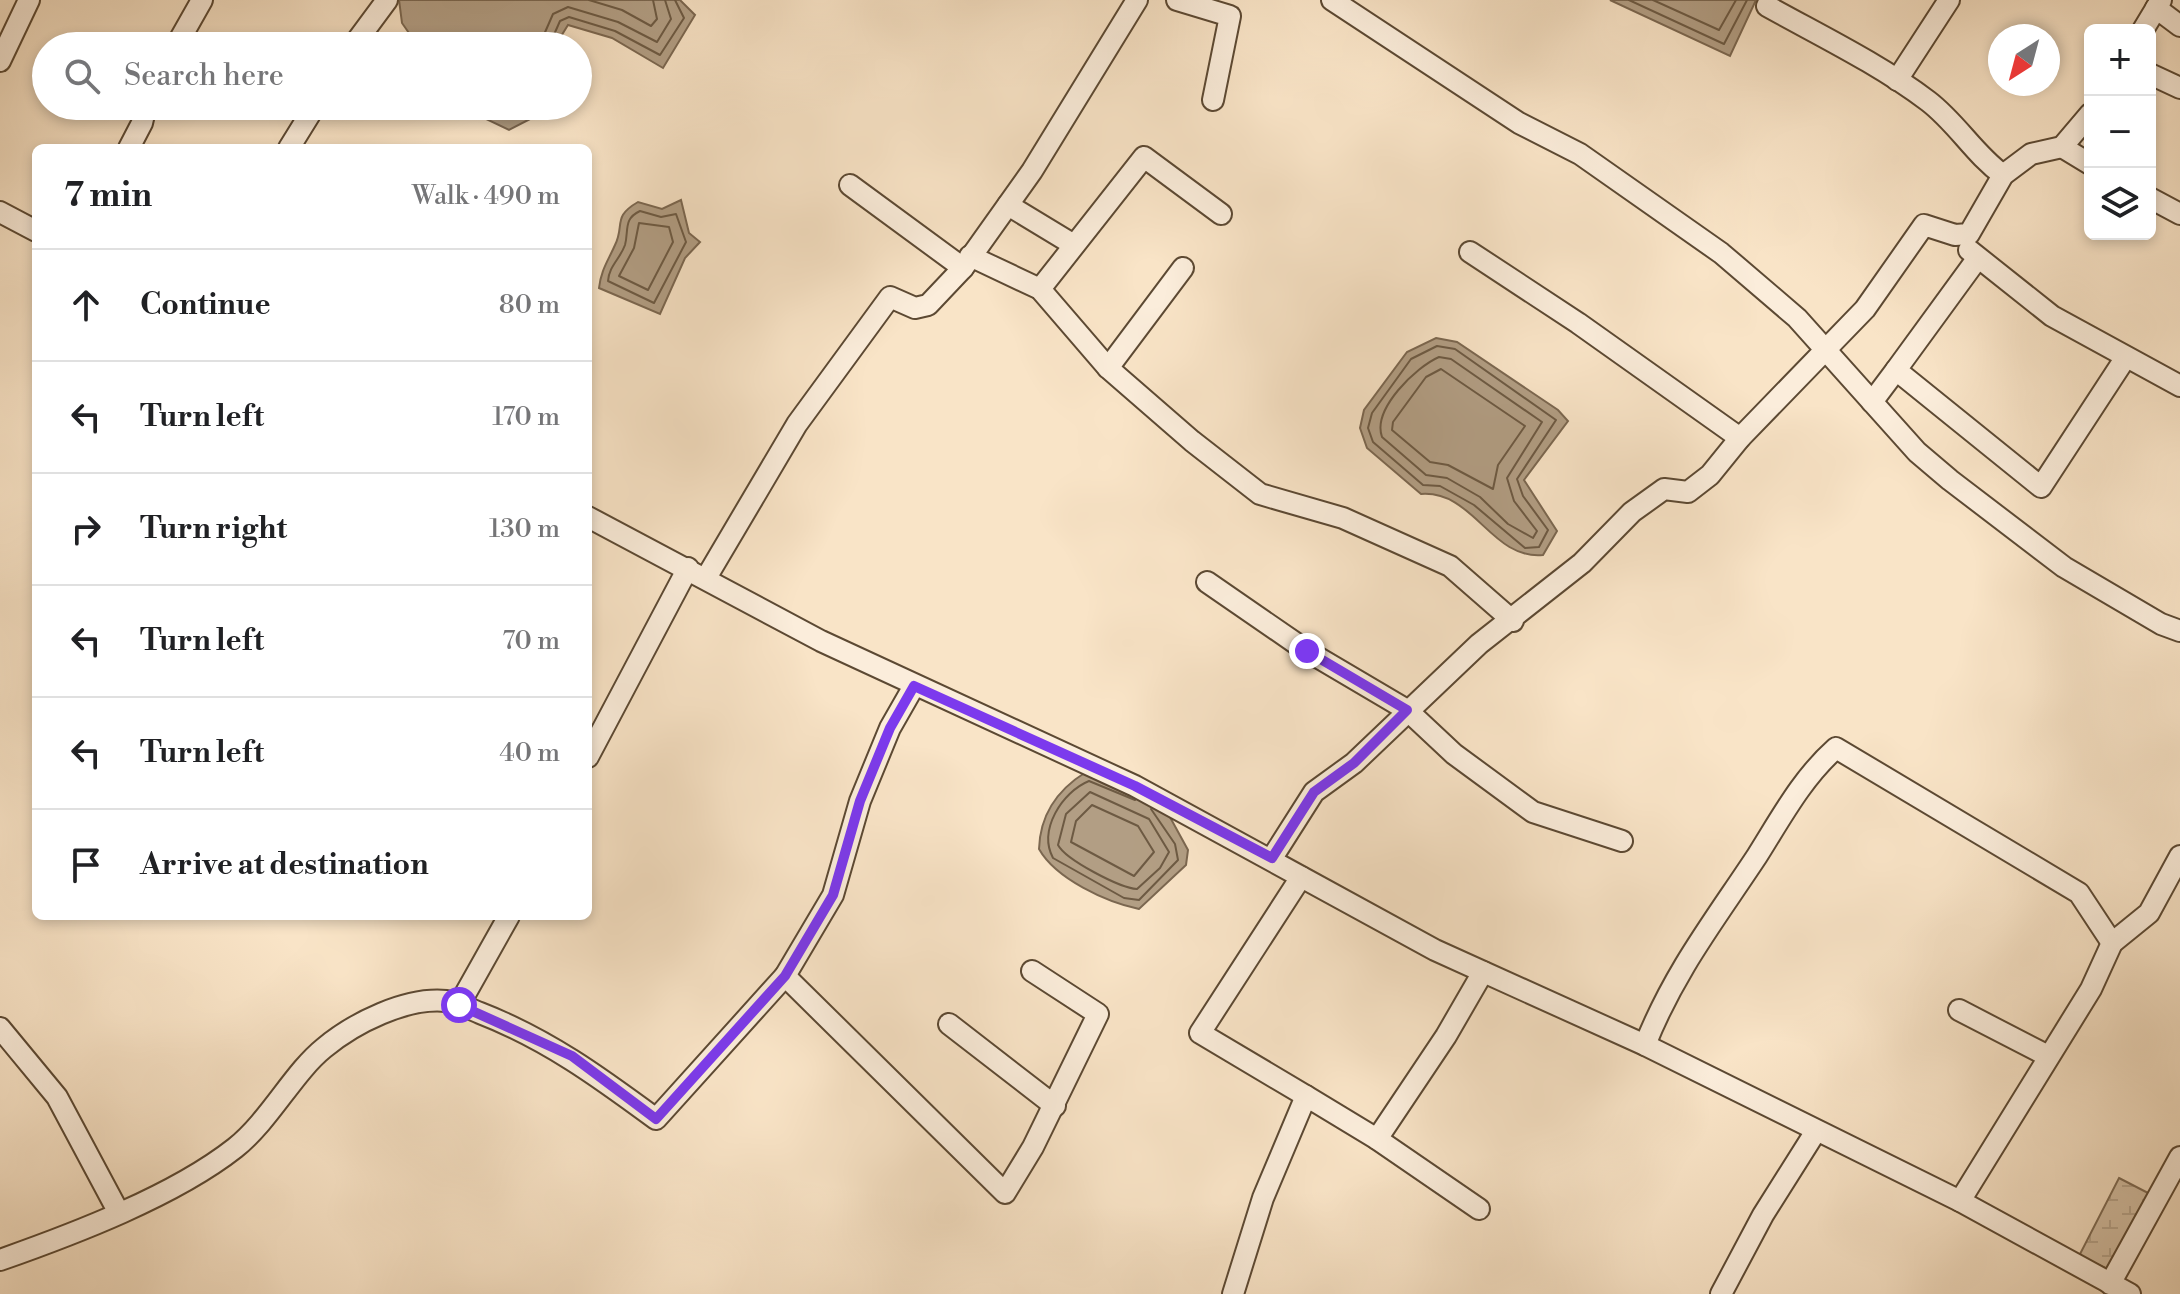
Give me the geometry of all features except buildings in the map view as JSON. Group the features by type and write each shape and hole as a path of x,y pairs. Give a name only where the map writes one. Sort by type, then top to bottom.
{"street":[{"path":"0,61 29,0"},
{"path":"184,32 202,0"},
{"path":"363,32 387,0"},
{"path":"592,750 697,573 797,424 890,297 915,308 928,305 967,262 1008,205 1137,0"},
{"path":"1177,0 1230,16 1213,100"},
{"path":"1332,0 1519,123 1580,154 1755,278 1828,351 1917,452 2026,539 2115,599 2180,631"},
{"path":"1897,80 1949,0"},
{"path":"2146,24 2158,4 2180,26"},
{"path":"1767,6 1897,80 1949,118 1980,158 2003,175"},
{"path":"2156,77 2180,88"},
{"path":"131,144 143,120"},
{"path":"291,144 306,120"},
{"path":"1272,858 1314,792 1354,763 1479,644 1513,621 1582,563 1632,512 1664,489 1688,492 1697,487 1865,309 1924,225 1955,235 1969,234 2003,175 2031,154 2062,147 2084,121"},
{"path":"2062,147 2084,160"},
{"path":"1040,289 1144,157 1221,214"},
{"path":"850,185 967,262 1040,289 1108,368 1192,441 1260,494 1343,518 1450,566 1513,621"},
{"path":"2156,201 2180,214"},
{"path":"1008,205 1074,245"},
{"path":"0,212 32,229"},
{"path":"1955,235 1977,259 2052,316 2180,386"},
{"path":"1470,252 1740,438"},
{"path":"1872,402 1977,259"},
{"path":"1108,368 1183,268"},
{"path":"1896,370 2041,487 2126,357"},
{"path":"592,519 821,641 1135,786 1483,972 1645,1045 1960,1201 2130,1294"},
{"path":"1207,582 1307,651 1407,710 1454,754 1533,812 1622,841"},
{"path":"0,1260 119,1213 193,1175 236,1147 277,1105 322,1048 381,1011 446,1001 459,1005 572,1056 656,1119 785,976 833,895 860,801 890,728 914,686"},
{"path":"1645,1045 1664,999 1688,955 1785,809 1836,748 2079,893 2112,943"},
{"path":"1960,1201 2091,989 2112,943 2149,913 2180,856"},
{"path":"1301,877 1200,1033 1377,1139 1479,1209"},
{"path":"459,1005 507,920"},
{"path":"785,976 1005,1193 1055,1106 1098,1014 1032,971"},
{"path":"1377,1139 1446,1036 1483,972"},
{"path":"1959,1010 2048,1056"},
{"path":"949,1024 1055,1106"},
{"path":"0,1028 57,1097 119,1213"},
{"path":"1233,1294 1263,1198 1306,1096"},
{"path":"1721,1294 1763,1215 1816,1131"},
{"path":"2110,1284 2180,1157"}],"green space":[{"path":"2119,1178 2152,1195 2112,1271 2079,1256"}],"water":[{"path":"399,0 680,0 695,15 663,68 612,38 568,25 564,32 408,32 402,23"},
{"path":"1610,0 1756,0 1730,56"},
{"path":"488,120 528,120 509,130"},
{"path":"681,200 689,233 700,242 685,258 660,314 599,288 625,212 638,202 662,209"},
{"path":"1436,338 1457,342 1558,410 1568,421 1524,480 1557,531 1543,555 1525,554 1509,547 1455,503 1439,496 1421,494 1367,448 1360,428 1364,410 1407,352"},
{"path":"1086,772 1165,808 1188,850 1186,865 1139,909 1083,888 1057,870 1039,849 1043,825 1052,804"}],"route":[{"path":"459,1005 572,1056 656,1119 785,976 833,895 860,801 890,728 914,686 1135,786 1272,858 1314,792 1354,763 1407,710 1307,651"}]}
